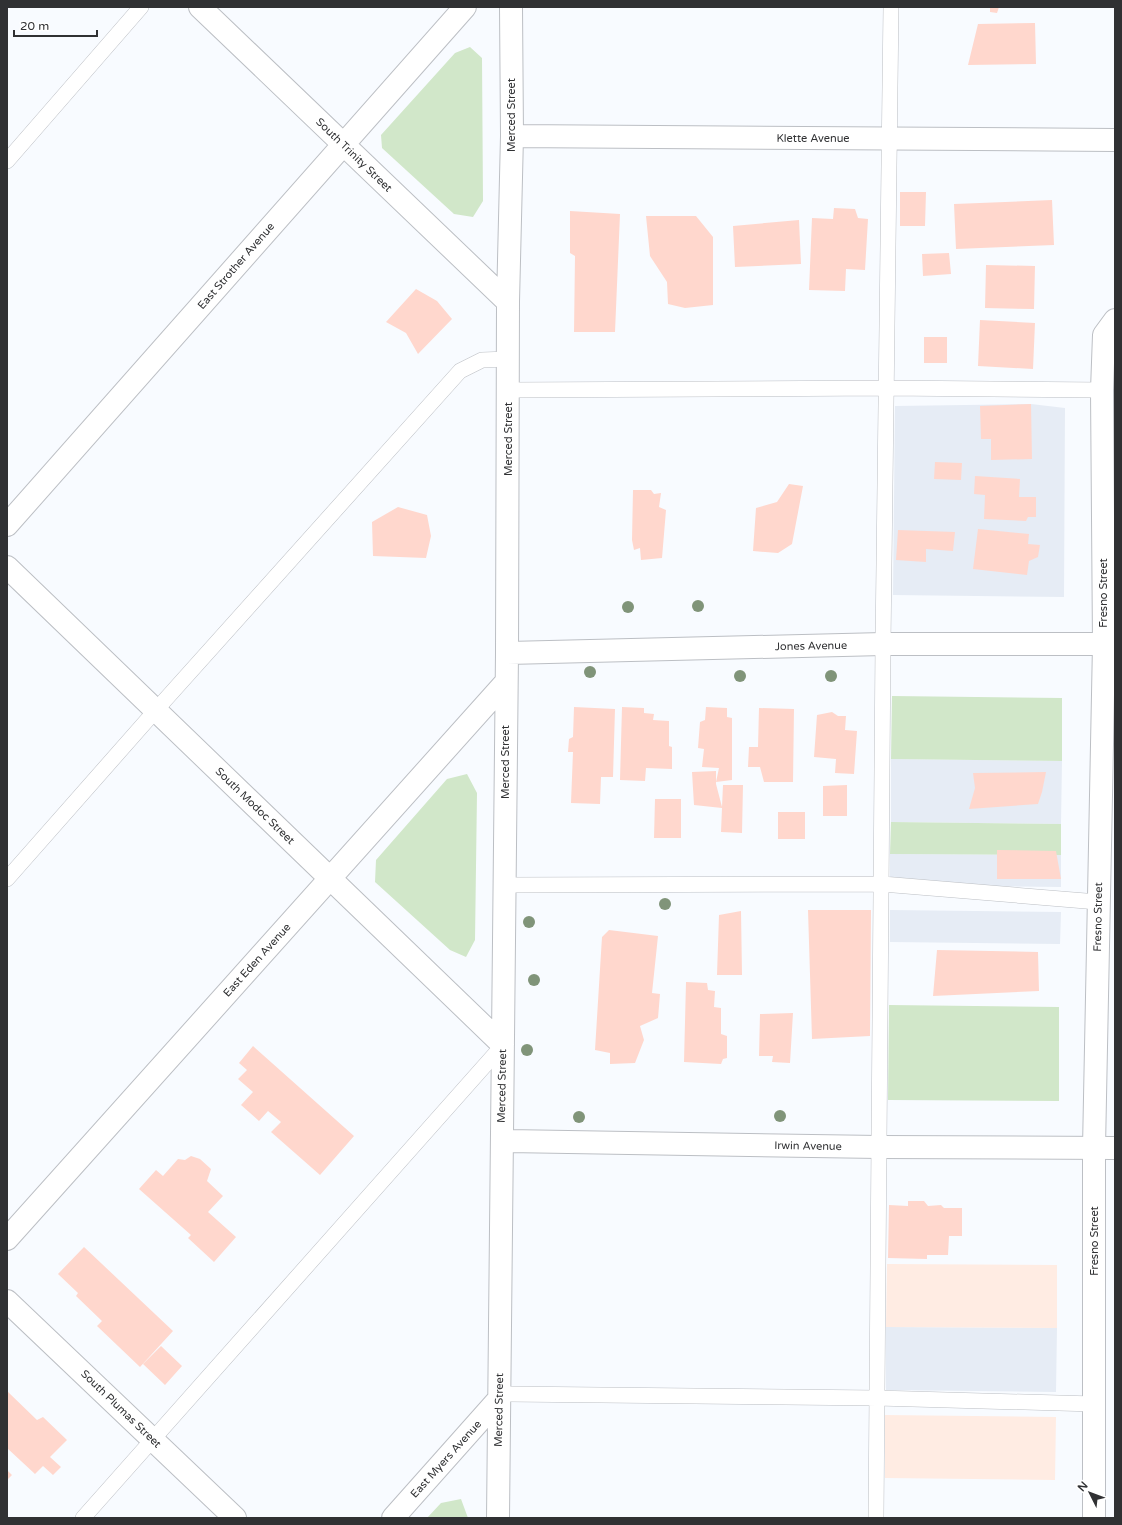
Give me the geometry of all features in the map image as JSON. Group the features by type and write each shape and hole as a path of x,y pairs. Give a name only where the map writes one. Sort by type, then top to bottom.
{"street":[{"name":"South Trinity Street","path":"200,7 508,302"},
{"name":"East Strother Avenue","path":"7,525 464,7"},
{"name":"Merced Street","path":"498,1518 507,654 509,390 508,302 512,136 510,7"},
{"name":"Klette Avenue","path":"512,136 1115,140"},
{"name":"Fresno Street","path":"1094,1518 1094,1404 1104,1148 1098,902 1109,644 1102,390 1104,335 1115,320"},
{"name":"South Modoc Street","path":"7,567 503,1045"},
{"name":"Jones Avenue","path":"507,654 883,644 1109,644"},
{"name":"East Eden Avenue","path":"7,1239 506,682"},
{"name":"Irwin Avenue","path":"502,1141 880,1147 1104,1148"},
{"name":"South Plumas Street","path":"7,1301 235,1518"},
{"name":"East Myers Avenue","path":"393,1518 499,1397"}],"lane":[{"path":"7,161 141,7"},
{"path":"876,1518 883,644 891,7"},
{"path":"7,879 156,710 460,371 482,360 508,359"},
{"path":"509,390 887,388 1102,390"},
{"path":"504,885 882,884 1098,902"},
{"path":"82,1518 503,1045"},
{"path":"499,1397 877,1398 1094,1404"}],"shaded area":[{"path":"1031,404 1065,408 1064,597 893,595 895,406"},
{"path":"891,759 1062,761 1061,824 891,822"},
{"path":"890,854 1061,855 1061,887 890,885"},
{"path":"890,910 1061,912 1060,944 890,942"},
{"path":"887,1264 1057,1265 1057,1328 886,1327"},
{"path":"886,1327 1057,1328 1056,1392 886,1390"},
{"path":"885,1415 1056,1417 1055,1480 885,1478"}],"green space":[{"path":"470,47 482,58 483,201 473,217 454,214 382,148 381,135 455,53"},
{"path":"892,696 1062,698 1062,761 891,759"},
{"path":"467,774 477,793 475,940 466,957 450,950 375,882 376,860 447,779"},
{"path":"891,822 1061,824 1061,855 890,854"},
{"path":"889,1005 1059,1007 1059,1101 888,1100"},
{"path":"461,1499 468,1518 427,1518 441,1503"}],"building":[{"path":"990,7 999,7 997,13 990,12"},
{"path":"1035,23 1036,64 968,65 978,24"},
{"path":"900,192 926,192 925,226 900,226"},
{"path":"1052,200 1054,245 956,249 954,204"},
{"path":"834,208 855,209 858,218 868,219 865,270 846,269 845,291 809,290 812,218 833,219"},
{"path":"570,211 620,214 615,332 574,332 575,256 570,253"},
{"path":"646,216 696,216 713,237 713,305 685,308 668,304 667,282 650,256"},
{"path":"799,220 801,264 735,267 733,226"},
{"path":"949,253 951,274 923,276 922,254"},
{"path":"986,265 1035,266 1034,309 985,308"},
{"path":"416,289 437,301 452,319 418,354 406,333 386,322"},
{"path":"980,320 1035,323 1033,369 978,366"},
{"path":"924,337 947,337 947,363 924,363"},
{"path":"1031,404 1032,459 991,460 991,439 981,439 980,406"},
{"path":"935,462 962,463 961,480 934,479"},
{"path":"975,476 1020,479 1019,497 1036,497 1036,517 1028,517 1026,521 984,519 985,495 974,494"},
{"path":"789,484 803,486 792,544 778,553 753,551 756,508 777,502"},
{"path":"633,490 651,490 654,494 661,493 659,507 666,510 662,558 641,560 640,548 634,550 632,540"},
{"path":"398,507 427,515 431,536 426,558 373,556 372,522"},
{"path":"978,529 1029,534 1028,544 1040,545 1038,557 1029,561 1027,575 973,569"},
{"path":"898,530 955,532 953,551 926,549 926,562 896,560"},
{"path":"574,707 615,709 613,777 601,777 600,804 571,803 573,752 568,752 569,739 573,737"},
{"path":"622,707 644,708 644,713 654,714 653,720 669,721 669,746 672,747 672,769 646,768 645,781 620,780"},
{"path":"706,707 727,708 727,717 732,718 732,780 716,782 719,768 702,767 704,749 698,748 700,722 705,720"},
{"path":"759,708 794,709 793,782 764,782 760,767 748,767 749,747 758,747"},
{"path":"832,712 838,716 846,716 845,730 857,731 854,774 835,773 836,759 814,757 817,715"},
{"path":"716,771 716,784 722,807 723,785 743,785 742,833 721,832 722,808 694,805 692,772"},
{"path":"1046,772 1038,804 969,809 975,788 973,773"},
{"path":"847,785 847,816 823,816 823,786"},
{"path":"655,799 681,799 681,838 654,838"},
{"path":"778,812 805,812 805,839 778,839"},
{"path":"997,850 1056,851 1061,879 997,879"},
{"path":"808,910 871,910 870,1036 812,1039"},
{"path":"741,911 742,975 717,975 719,915"},
{"path":"609,930 658,936 652,993 660,994 658,1018 640,1026 644,1040 635,1063 610,1064 610,1053 595,1050 602,937"},
{"path":"937,950 1038,952 1039,991 933,996"},
{"path":"686,982 707,983 708,990 715,991 714,1007 721,1008 721,1034 727,1036 727,1058 723,1059 721,1064 684,1062"},
{"path":"793,1013 790,1063 772,1062 773,1056 759,1056 760,1014"},
{"path":"253,1046 354,1136 320,1175 271,1132 281,1122 268,1111 259,1121 241,1105 253,1092 238,1079 247,1070 239,1063"},
{"path":"191,1156 200,1159 211,1169 207,1181 223,1196 208,1212 236,1237 214,1262 188,1238 191,1235 139,1189 156,1170 163,1176 178,1159 185,1160"},
{"path":"908,1201 924,1201 928,1206 941,1205 944,1208 962,1208 962,1236 949,1236 948,1255 927,1255 927,1259 888,1258 889,1205 908,1206"},
{"path":"84,1247 173,1331 140,1367 97,1326 102,1321 76,1296 78,1293 58,1274"},
{"path":"161,1346 182,1366 165,1385 143,1364"},
{"path":"7,1391 37,1420 43,1417 67,1440 50,1457 61,1467 53,1475 43,1466 35,1474 7,1448"},
{"path":"7,1470 12,1475 7,1480"}]}
